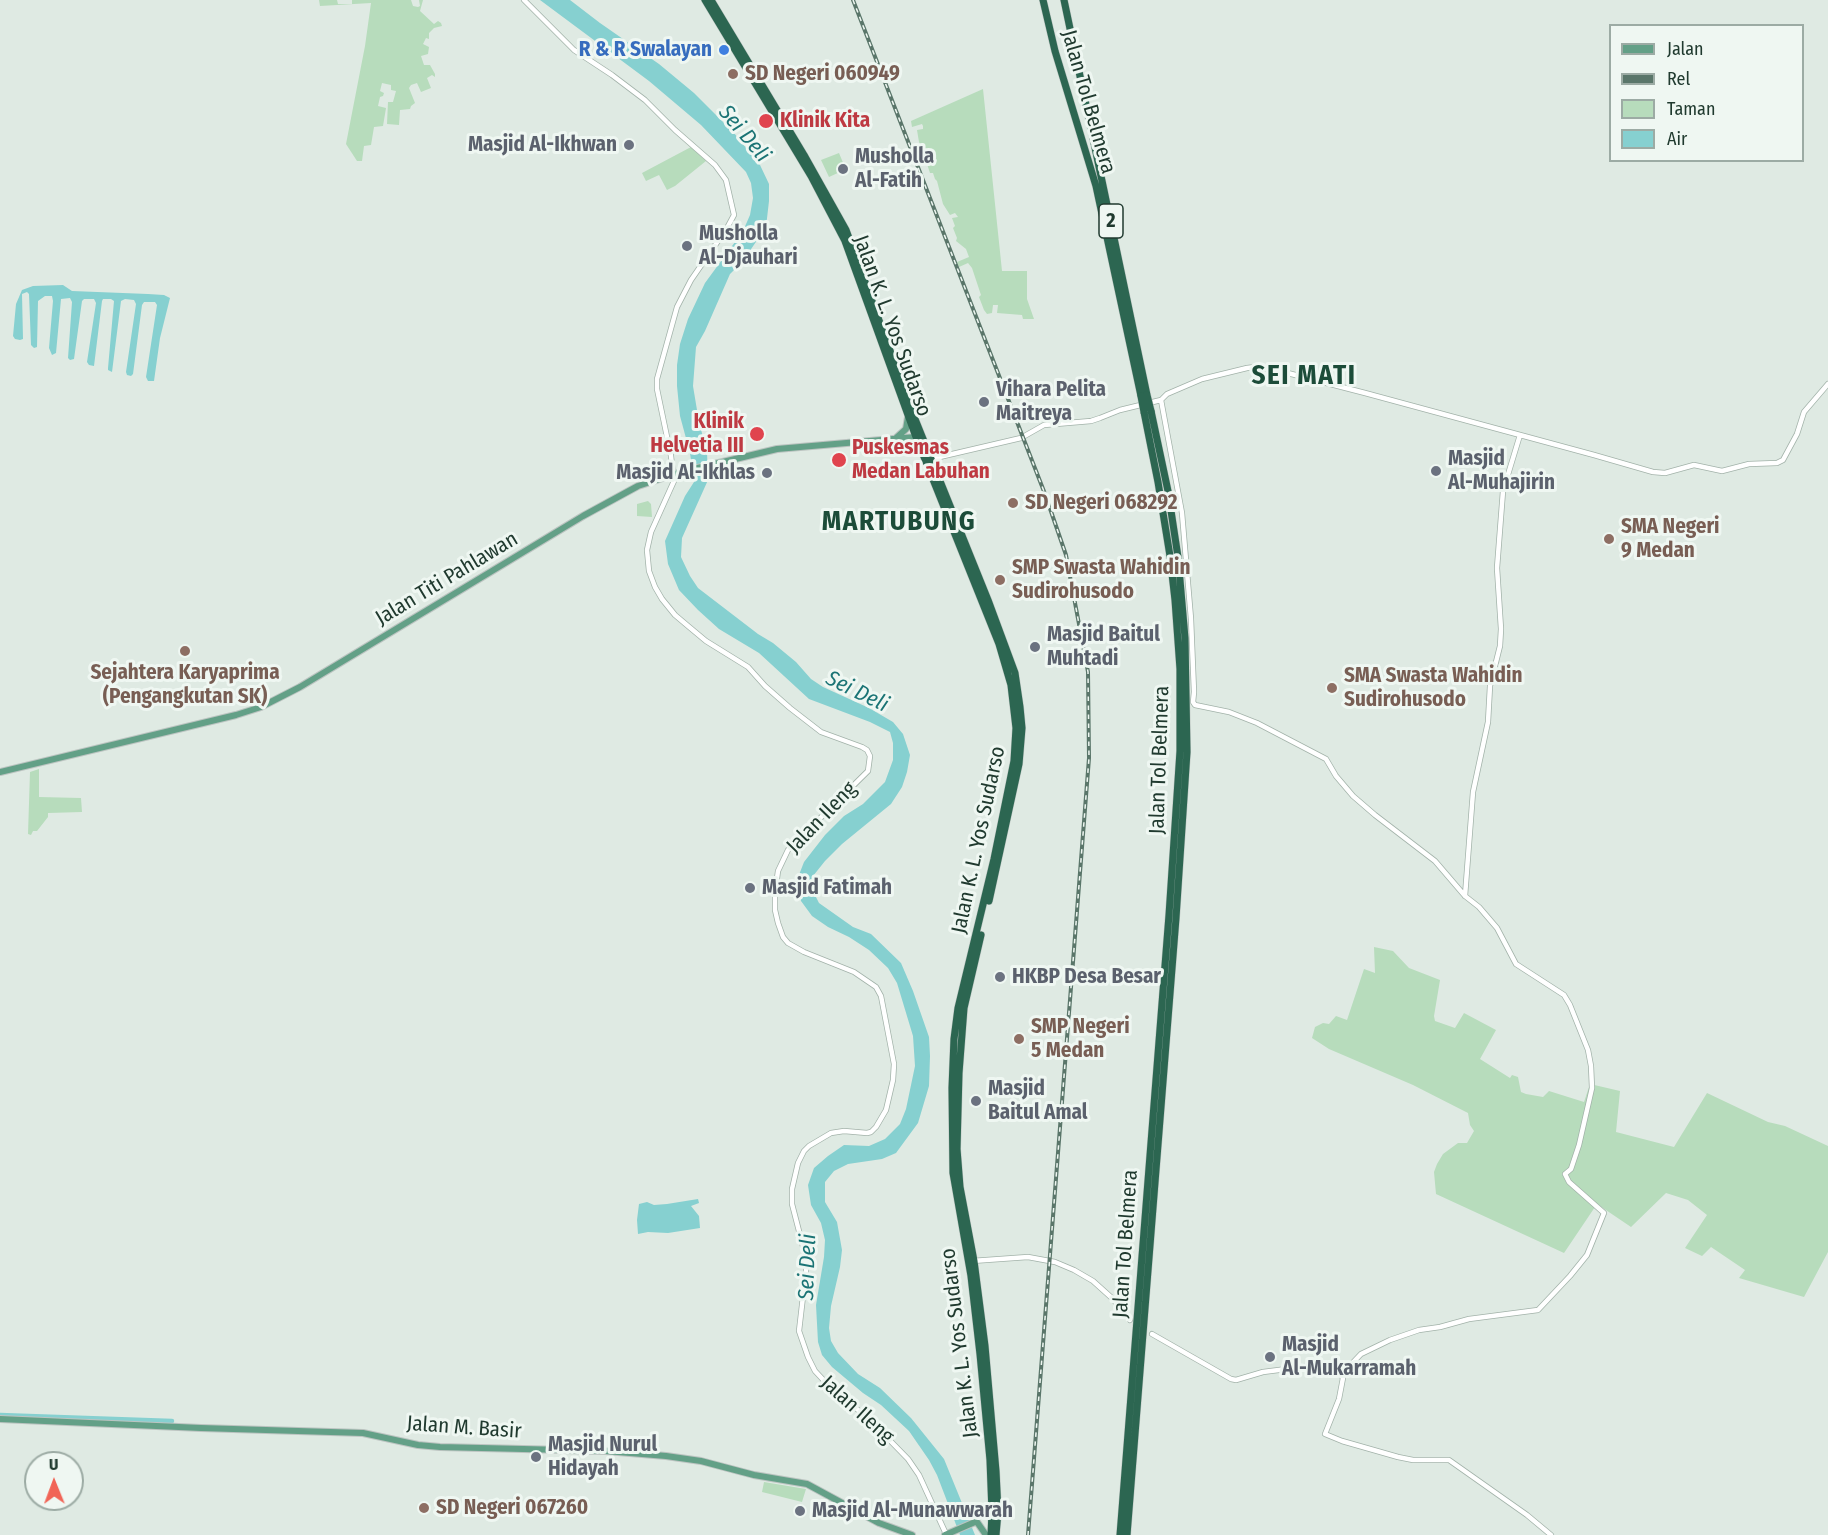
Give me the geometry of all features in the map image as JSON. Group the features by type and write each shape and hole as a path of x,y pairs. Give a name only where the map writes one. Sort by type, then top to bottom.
{"highway":[{"name":"Jalan K. L. Yos Sudarso","path":"705,0 811,176 852,252 919,437 1009,663 1020,707 1022,728 1019,764 1004,840 966,1000 959,1066 958,1170 985,1346 996,1471 998,1512 996,1535"},
{"name":"Jalan K. L. Yos Sudarso","path":"711,0 842,223 908,417 931,459 940,488"},
{"name":"Jalan Tol Belmera","path":"1043,0 1055,51 1096,186 1168,491 1178,557 1185,638 1187,752 1127,1535"},
{"name":"Jalan Tol Belmera","path":"1064,0 1144,395"},
{"name":"Jalan Tol Belmera","path":"1120,1535 1180,751 1179,638 1148,412"},
{"name":"Jalan K. L. Yos Sudarso","path":"971,1262 990,1460 992,1512 988,1535"}],"main road":[{"path":"894,440 906,429 908,417"},
{"name":"Jalan Titi Pahlawan","path":"0,772 261,707 308,682 638,486 681,472 777,449 919,437"},
{"name":"Jalan M. Basir","path":"0,1419 363,1433 440,1447 606,1451 666,1456 701,1461 754,1476 807,1484 879,1523 912,1535"},
{"path":"946,1535 977,1522 988,1535"}],"street":[{"path":"524,0 574,50 645,100 715,165 726,180 734,216 691,280 677,308 657,379 658,400 674,475"},
{"path":"931,459 1021,438 1044,425 1091,421 1161,400 1167,394 1202,380 1247,368 1262,368 1365,393 1655,472 1665,473 1694,465 1722,471 1755,463 1777,463 1784,460 1797,434 1804,412 1828,384"},
{"path":"1161,400 1182,513 1191,619 1194,692 1192,702 1195,705 1229,712 1257,723 1326,759 1336,776 1353,796 1435,861 1465,896 1479,908 1497,928 1516,964 1564,995 1588,1050 1593,1083 1577,1154 1571,1169 1565,1174 1569,1182 1604,1213 1587,1255 1538,1310 1469,1319 1419,1330 1360,1354 1341,1375"},
{"path":"1465,896 1473,792 1488,722 1490,686 1500,646 1497,568 1503,491 1520,435"},
{"name":"Jalan Ileng","path":"674,475 674,481 651,532 647,550 652,579 662,599 688,626 706,641 748,667 782,701 821,732 862,747 870,756 871,763 868,771 788,850 778,871 775,893 778,923 788,943 804,952 854,972 876,987 881,996 894,1064 886,1110 876,1127 867,1133 844,1131 831,1133 808,1146 798,1164 792,1189 792,1204 807,1262 799,1331 815,1371 829,1386 869,1419 908,1459 919,1475 946,1535"},
{"path":"971,1262 1028,1257 1055,1262 1093,1281 1113,1299 1130,1320"},
{"path":"1152,1334 1231,1379 1310,1366 1338,1372 1343,1378 1339,1399 1325,1434 1398,1457 1413,1460 1449,1460 1527,1515 1551,1535"}],"green space":[{"path":"319,0 337,0 338,4 352,4 352,0 411,0 413,6 418,7 420,6 419,0 423,0 420,11 434,24 438,21 442,26 434,28 429,33 429,39 426,38 423,44 429,47 428,54 421,56 424,65 430,65 435,74 435,77 432,75 427,78 431,88 421,92 417,83 411,85 409,88 415,103 410,109 400,110 399,125 387,124 388,102 393,102 396,91 391,90 391,85 382,83 380,91 384,93 380,97 378,106 386,108 383,126 374,127 371,145 364,146 362,161 357,161 346,144 371,3 320,6"},
{"path":"983,89 1002,271 1027,271 1027,299 1034,319 1023,319 1022,315 997,313 998,305 993,305 992,313 987,314 984,310 972,268 968,263 959,267 957,262 969,257 966,249 956,241 952,218 958,217 955,213 950,215 943,204 937,181 933,173 930,173 924,155 925,151 919,142 917,130 923,129 923,126 922,124 912,127 911,121"},
{"path":"691,147 706,161 675,186 667,190 659,175 646,181 642,173"},
{"path":"839,153 844,165 838,168 840,172 829,177 821,160"},
{"path":"648,501 651,504 652,517 637,516 637,504"},
{"path":"39,769 39,797 81,798 82,812 48,813 48,817 31,835 28,834 30,772"},
{"path":"1374,947 1393,951 1409,968 1440,980 1435,1021 1455,1028 1464,1013 1496,1030 1480,1059 1510,1078 1512,1075 1518,1077 1521,1092 1543,1097 1549,1091 1584,1102 1590,1084 1620,1091 1616,1132 1674,1147 1707,1093 1768,1122 1785,1126 1828,1146 1828,1252 1804,1297 1739,1278 1745,1270 1711,1247 1702,1256 1685,1248 1707,1215 1688,1200 1666,1193 1631,1227 1597,1204 1564,1253 1436,1194 1434,1172 1443,1154 1458,1143 1467,1143 1474,1131 1470,1125 1468,1113 1413,1085 1329,1049 1312,1038 1315,1027 1323,1023 1329,1024 1336,1016 1347,1020 1364,969 1375,973"},
{"path":"764,1482 806,1489 802,1502 762,1492"}],"water":[{"path":"540,0 570,0 659,64 694,93 734,133 760,165 769,184 766,227 743,261 730,274 696,347 693,386 707,452 708,480 682,538 681,557 698,588 773,643 796,662 811,679 893,722 903,734 910,755 902,787 891,804 842,844 813,876 813,891 819,903 853,927 871,934 901,963 929,1037 930,1056 929,1086 918,1123 896,1153 882,1159 848,1164 834,1171 825,1182 825,1202 837,1222 842,1250 829,1328 831,1341 838,1353 858,1374 880,1388 911,1418 944,1459 975,1535 960,1535 937,1475 909,1431 881,1405 832,1367 822,1355 818,1342 816,1305 825,1240 821,1223 811,1205 808,1185 814,1168 844,1145 869,1146 885,1139 900,1124 906,1109 915,1066 913,1036 897,983 888,968 869,950 812,916 801,901 797,880 804,862 825,835 844,816 863,804 885,782 893,760 893,743 890,732 809,699 759,653 719,629 698,610 679,590 668,564 665,541 685,496 694,482 690,453 680,416 677,365 680,344 688,319 705,283 743,231 750,215 753,198 751,183 746,172 701,125 649,81"},
{"path":"63,285 72,291 164,295 170,298 160,338 154,381 148,381 146,377 157,305 155,302 144,302 142,305 131,376 126,372 136,304 134,300 121,301 112,372 108,370 114,301 111,299 102,301 94,366 87,362 96,303 94,299 82,301 74,359 68,358 72,302 70,298 61,299 56,353 52,355 49,348 52,296 45,296 38,301 37,347 34,348 31,345 29,294 27,292 22,294 23,339 15,339 13,336 16,304 22,290 33,286"},
{"path":"698,1199 699,1203 691,1206 699,1216 700,1228 668,1233 638,1234 639,1204 647,1202 654,1205 667,1204"}],"waterway":[{"path":"0,1415 172,1421"}],"railway":[{"path":"853,0 1045,494 1066,555 1088,672 1089,758 1028,1535"}],"place":[{"name":"R & R Swalayan","path":"724,50"},
{"name":"SD Negeri 060949","path":"733,74"},
{"name":"Klinik Kita","path":"766,121"},
{"name":"Masjid Al-Ikhwan","path":"629,145"},
{"name":"Musholla Al-Fatih","path":"843,169"},
{"name":"Musholla Al-Djauhari","path":"687,246"},
{"name":"Vihara Pelita Maitreya","path":"984,402"},
{"name":"Klinik Helvetia III","path":"757,434"},
{"name":"Puskesmas Medan Labuhan","path":"839,460"},
{"name":"Masjid Al-Muhajirin","path":"1436,471"},
{"name":"Masjid Al-Ikhlas","path":"767,473"},
{"name":"SD Negeri 068292","path":"1013,503"},
{"name":"SMA Negeri 9 Medan","path":"1609,539"},
{"name":"SMP Swasta Wahidin Sudirohusodo","path":"1000,580"},
{"name":"Masjid Baitul Muhtadi","path":"1035,647"},
{"name":"Sejahtera Karyaprima (Pengangkutan SK)","path":"185,651"},
{"name":"SMA Swasta Wahidin Sudirohusodo","path":"1332,688"},
{"name":"Masjid Fatimah","path":"750,888"},
{"name":"HKBP Desa Besar","path":"1000,977"},
{"name":"SMP Negeri 5 Medan","path":"1019,1039"},
{"name":"Masjid Baitul Amal","path":"976,1101"},
{"name":"Masjid Al-Mukarramah","path":"1270,1357"},
{"name":"Masjid Nurul Hidayah","path":"536,1457"},
{"name":"SD Negeri 067260","path":"424,1508"},
{"name":"Masjid Al-Munawwarah","path":"800,1511"}],"district":[{"name":"SEI MATI","path":"1304,376"},
{"name":"MARTUBUNG","path":"899,522"}],"water label":[{"name":"Sei Deli","path":"744,134"},
{"name":"Sei Deli","path":"857,692"},
{"name":"Sei Deli","path":"808,1267"}]}
